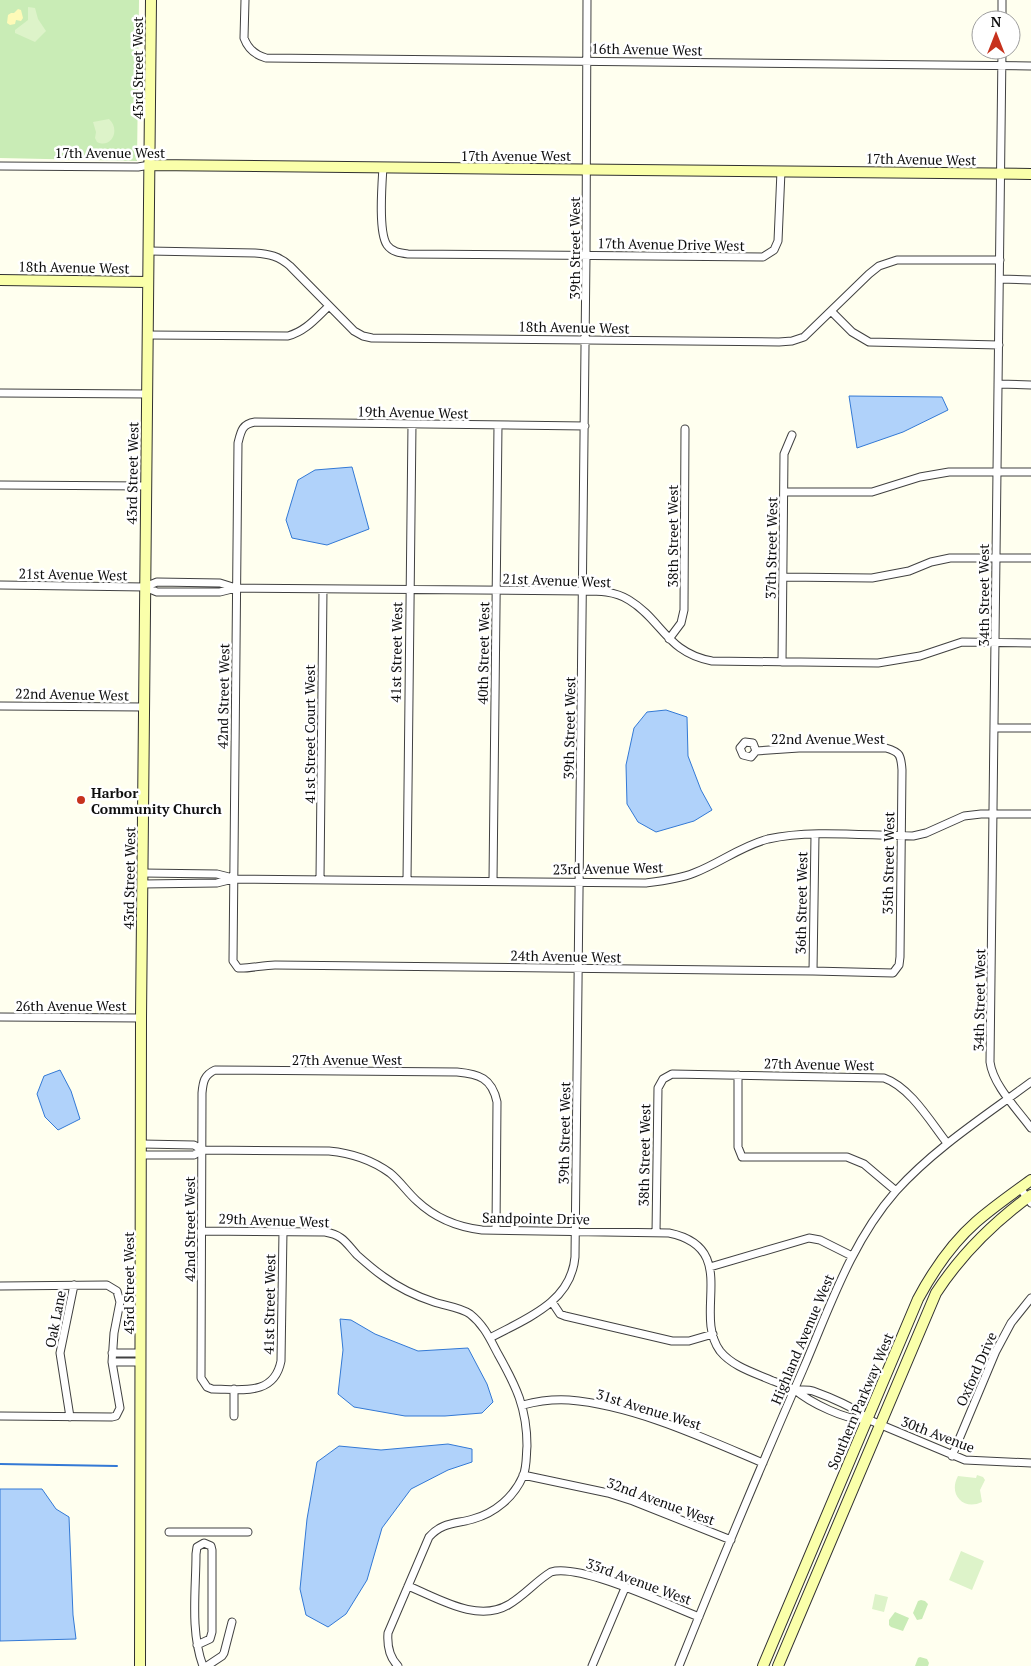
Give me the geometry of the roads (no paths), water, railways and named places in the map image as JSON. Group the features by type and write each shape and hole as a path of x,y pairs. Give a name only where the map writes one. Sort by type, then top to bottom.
{"street":[{"name":"43rd Street West","path":"140,1666 141,1018 151,0"},
{"name":"16th Avenue West","path":"244,0 244,38 250,50 264,58 1031,66"},
{"name":"39th Street West","path":"490,1338 552,1302 564,1290 575,1262 586,340 587,0"},
{"name":"34th Street West","path":"1002,60 990,1062 994,1076 1031,1128"},
{"name":"17th Avenue West","path":"0,166 382,167 1031,174"},
{"name":"17th Avenue Drive West","path":"382,167 383,237 387,245 396,252 408,254 752,258 766,255 774,250 778,241 781,171"},
{"name":"18th Avenue West","path":"148,251 255,252 273,255 282,259 290,266 354,331 372,338 792,341 804,337 869,274 888,261 910,259 1000,260"},
{"path":"1000,279 1031,280"},
{"name":"18th Avenue West","path":"0,280 148,282"},
{"path":"148,335 288,336 298,333 311,324 329,306"},
{"path":"831,311 852,332 868,342 999,345"},
{"path":"998,384 1031,385"},
{"path":"0,393 147,394"},
{"name":"19th Avenue West","path":"242,427 248,423 255,422 585,426"},
{"name":"41st Street West","path":"407,880 412,424"},
{"name":"40th Street West","path":"493,881 498,425"},
{"name":"42nd Street West","path":"236,964 233,961 233,878 236,588 238,443 242,427"},
{"name":"38th Street West","path":"669,639 681,623 684,610 685,429"},
{"name":"37th Street West","path":"782,662 784,454 792,435"},
{"path":"784,492 872,492 934,474 962,471 1031,472"},
{"path":"0,484 146,486"},
{"path":"783,577 872,578 909,571 931,562 950,558 1031,558"},
{"name":"21st Avenue West","path":"0,586 145,587 157,582 220,583 236,588 583,591 612,593 628,599 639,607 680,649 707,660 878,662 920,656 962,642 1031,643"},
{"name":"41st Street Court West","path":"320,879 323,589"},
{"name":"22nd Avenue West","path":"0,706 144,707"},
{"path":"995,728 1031,728"},
{"name":"22nd Avenue West","path":"756,751 799,748 886,748 897,751 899,754"},
{"name":"35th Street West","path":"896,971 900,956 902,770 899,754"},
{"name":"23rd Avenue West","path":"143,873 217,874 233,878 646,883 695,872 741,848 756,842 781,837 815,835 913,836 926,833 964,816 1031,814"},
{"name":"36th Street West","path":"813,971 815,835"},
{"name":"23rd Avenue West","path":"143,884 216,883 233,878"},
{"name":"24th Avenue West","path":"236,964 238,968 275,965 813,971 887,974 896,971"},
{"name":"26th Avenue West","path":"0,1017 141,1018"},
{"name":"27th Avenue West","path":"207,1075 218,1070 457,1072 479,1076 487,1081 493,1090 497,1102 496,1230"},
{"name":"27th Avenue West","path":"663,1079 672,1074 884,1078 892,1081 905,1091 947,1143"},
{"name":"42nd Street West","path":"207,1075 204,1080 202,1093 200,1378 203,1384 212,1389 234,1389"},
{"path":"738,1075 738,1147 742,1157 847,1157 864,1164 896,1191"},
{"name":"38th Street West","path":"656,1233 658,1088 663,1079"},
{"name":"Highland Avenue West","path":"679,1666 794,1389 852,1256 896,1191 947,1143 1031,1082"},
{"name":"Sandpointe Drive","path":"142,1144 194,1145 202,1150 329,1151 354,1156 385,1170 423,1206 446,1221 466,1228 674,1234 688,1240 702,1251 710,1267"},
{"name":"Sandpointe Drive","path":"142,1155 194,1155 202,1150"},
{"name":"Southern Parkway West","path":"764,1666 918,1299 935,1268 974,1223 1031,1180"},
{"path":"1020,1188 1030,1199"},
{"name":"Southern Parkway West","path":"778,1666 936,1293 947,1276 996,1222 1030,1199"},
{"name":"29th Avenue West","path":"201,1230 325,1232 336,1235 346,1242 366,1263 393,1283 422,1297 461,1309 470,1314 485,1329 490,1338"},
{"name":"41st Street West","path":"234,1389 264,1386 275,1377 281,1361 283,1231"},
{"path":"852,1256 820,1240 809,1238 710,1267 713,1334 720,1350 735,1364 794,1389 809,1401 854,1420 867,1419"},
{"name":"Oak Lane","path":"70,1417 60,1353 74,1285"},
{"path":"0,1286 107,1285 119,1294 120,1302 112,1353 119,1397 119,1412 116,1416 0,1416"},
{"name":"Oxford Drive","path":"952,1456 996,1351 1011,1323 1031,1298"},
{"path":"552,1302 560,1314 564,1316 672,1341 689,1341 713,1334"},
{"path":"398,1666 390,1654 387,1641 388,1633 427,1541 434,1531 451,1523 480,1517 502,1505 523,1475 527,1434 523,1406 516,1385 490,1338"},
{"path":"112,1353 141,1358"},
{"path":"112,1362 141,1358"},
{"path":"234,1389 234,1416"},
{"name":"31st Avenue West","path":"523,1406 538,1401 568,1400 623,1411 688,1432 763,1463"},
{"name":"30th Avenue","path":"867,1419 965,1460 1031,1463"},
{"name":"32nd Avenue West","path":"523,1475 608,1493 731,1540"},
{"path":"169,1532 248,1532"},
{"path":"204,1543 205,1532"},
{"path":"204,1543 196,1549 196,1631 197,1645 205,1666 222,1656 232,1622"},
{"path":"197,1645 210,1639 212,1632 212,1550 211,1546 204,1543"},
{"name":"33rd Avenue West","path":"408,1586 477,1612 498,1610 508,1605 544,1576 558,1570 584,1573 699,1617"},
{"path":"592,1666 625,1588"}],"water":[{"path":"849,396 942,397 948,410 903,432 857,448"},
{"path":"352,467 369,529 327,545 292,538 286,520 298,480 315,470"},
{"path":"666,710 687,717 688,756 701,790 712,810 694,821 656,832 638,822 627,804 626,765 634,728 647,712"},
{"path":"60,1070 71,1091 80,1119 58,1130 45,1117 37,1094 44,1076"},
{"path":"340,1319 351,1320 375,1334 418,1351 468,1348 487,1384 493,1402 482,1413 445,1416 405,1416 354,1407 338,1394 343,1350"},
{"path":"448,1444 472,1449 472,1462 448,1470 411,1489 382,1528 367,1580 346,1614 328,1627 306,1615 300,1589 307,1519 317,1462 339,1446 381,1450"},
{"path":"0,1489 42,1489 56,1509 69,1517 73,1615 76,1639 0,1641"}],"waterway":[{"path":"0,1464 117,1466"}],"place":[{"name":"Harbor Community Church","path":"81,800"}]}
